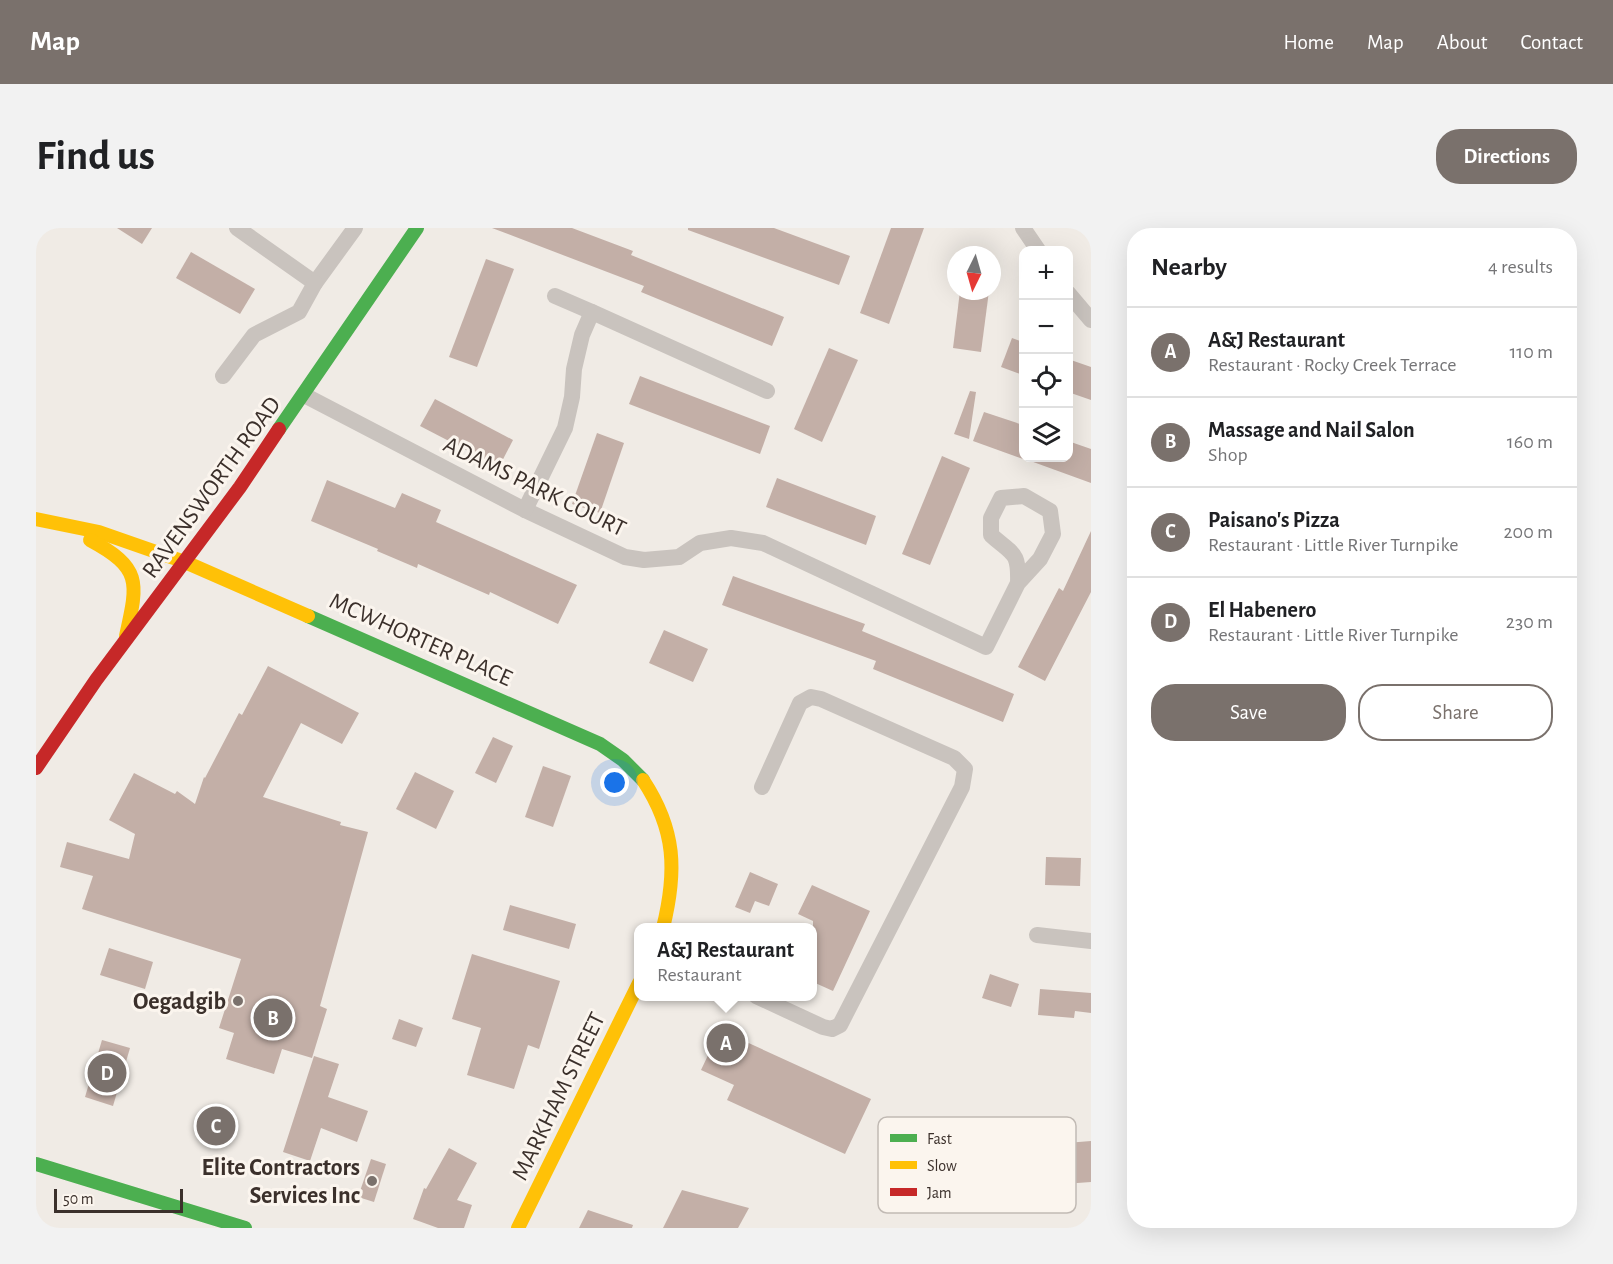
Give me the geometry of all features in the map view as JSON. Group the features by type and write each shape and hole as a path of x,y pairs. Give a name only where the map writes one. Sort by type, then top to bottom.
{"street":[{"path":"237,228 315,283"},
{"path":"223,376 254,335 299,312 315,283 356,228"},
{"name":"RAVENSWORTH ROAD","path":"36,768 96,681 185,562 304,395 417,228"},
{"path":"1023,228 1035,246"},
{"path":"555,296 767,391"},
{"path":"1073,299 1091,320"},
{"path":"525,510 565,428 572,397 574,369 582,335 592,312"},
{"name":"ADAMS PARK COURT","path":"304,395 525,510 625,557 644,560 679,556 700,543 731,538 763,543 986,647 1018,583 1040,559 1053,534 1050,511 1024,496 1001,498 991,518 991,535 1015,555 1019,564 1018,583"},
{"path":"43,520 111,550 127,564 133,577 134,591 125,644"},
{"name":"MCWHORTER PLACE","path":"43,520 99,532 185,562 600,744 623,758 656,797 671,841 671,894 664,923"},
{"path":"762,787 800,703 812,697 954,758 964,769 962,786 840,1025 832,1029 823,1027 767,1001"},
{"path":"1037,935 1091,941"},
{"name":"MARKHAM STREET","path":"518,1228 634,993"},
{"path":"36,1164 191,1221 245,1228"}],"building":[{"path":"117,228 152,228 142,244"},
{"path":"492,228 572,228 633,251 631,255 784,317 772,346 641,292 644,286"},
{"path":"688,228 774,228 850,256 839,285 688,230"},
{"path":"891,228 924,228 889,324 860,313"},
{"path":"191,252 255,289 240,314 176,278"},
{"path":"486,259 514,269 477,367 449,357"},
{"path":"959,300 988,300 981,352 953,348"},
{"path":"1012,338 1019,341 1019,374 1001,367"},
{"path":"829,348 858,360 822,442 794,429"},
{"path":"1073,361 1091,367 1091,400 1073,394"},
{"path":"640,376 770,426 760,454 629,404"},
{"path":"970,391 976,392 969,439 954,434"},
{"path":"435,399 513,440 499,467 420,426"},
{"path":"984,412 1019,424 1019,458 973,441"},
{"path":"597,433 624,443 600,513 572,504"},
{"path":"1073,443 1091,449 1091,483 1033,462 1073,462"},
{"path":"942,456 970,468 930,565 902,554"},
{"path":"777,478 876,516 866,545 766,507"},
{"path":"327,480 395,508 402,493 441,510 436,522 577,585 558,624 490,592 489,595 418,564 417,568 311,521"},
{"path":"1091,531 1091,592 1045,681 1018,667 1059,588 1063,591"},
{"path":"733,576 865,624 862,631 1014,694 1003,722 873,669 876,661 722,605"},
{"path":"664,630 708,649 693,682 649,663"},
{"path":"268,666 359,713 342,744 301,723 263,797 341,822 340,825 368,832 320,1006 327,1009 312,1058 282,1049 274,1074 226,1059 234,1033 219,1028 241,959 82,909 93,876 60,867 67,842 129,859 135,834 109,820 134,773 175,794 177,791 195,804 204,777 239,713 242,715"},
{"path":"493,737 513,746 496,783 475,773"},
{"path":"543,766 571,776 553,827 525,817"},
{"path":"415,772 454,791 436,829 396,809"},
{"path":"1046,857 1081,858 1080,886 1045,885"},
{"path":"750,872 778,884 769,906 755,901 750,913 735,907"},
{"path":"812,885 870,911 833,991 817,984 817,923 798,914"},
{"path":"510,905 576,924 569,949 503,930"},
{"path":"109,948 153,962 145,989 100,975"},
{"path":"472,954 560,981 539,1049 528,1045 514,1089 467,1075 481,1028 452,1019"},
{"path":"990,974 1019,984 1011,1007 982,998"},
{"path":"1040,989 1091,993 1091,1013 1075,1011 1074,1018 1038,1015"},
{"path":"399,1019 423,1028 416,1047 392,1039"},
{"path":"720,1030 871,1099 845,1154 727,1100 734,1085 701,1070"},
{"path":"102,1040 130,1048 113,1106 85,1097"},
{"path":"314,1056 339,1064 328,1097 368,1111 357,1142 321,1128 310,1161 283,1152"},
{"path":"204,1110 236,1120 228,1142 196,1131"},
{"path":"1091,1141 1091,1182 1076,1183 1076,1142"},
{"path":"449,1148 477,1163 457,1200 472,1205 464,1228 438,1228 413,1219 424,1188 426,1189"},
{"path":"371,1159 386,1164 374,1202 358,1197"},
{"path":"682,1190 749,1208 738,1228 663,1228"},
{"path":"588,1210 633,1225 632,1228 579,1228"}],"traffic: fast":[{"path":"279,429 417,228"},
{"path":"308,616 600,744 623,760 643,780"},
{"path":"36,1164 245,1228"}],"traffic: slow":[{"path":"36,519 99,532 185,562 308,616"},
{"path":"90,540 119,559 132,578 133,602 126,636"},
{"path":"643,780 662,816 671,851 672,869 664,923"},
{"path":"518,1228 634,993"}],"traffic: jam":[{"path":"36,768 96,680 240,487 279,429"}],"place":[{"name":"Oegadgib","path":"238,1001"},
{"name":"Massage and Nail Salon","path":"273,1018"},
{"name":"A&J Restaurant","path":"726,1043"},
{"name":"El Habenero","path":"107,1073"},
{"name":"Paisano's Pizza","path":"216,1126"},
{"name":"Elite Contractors Services Inc","path":"372,1181"}]}
